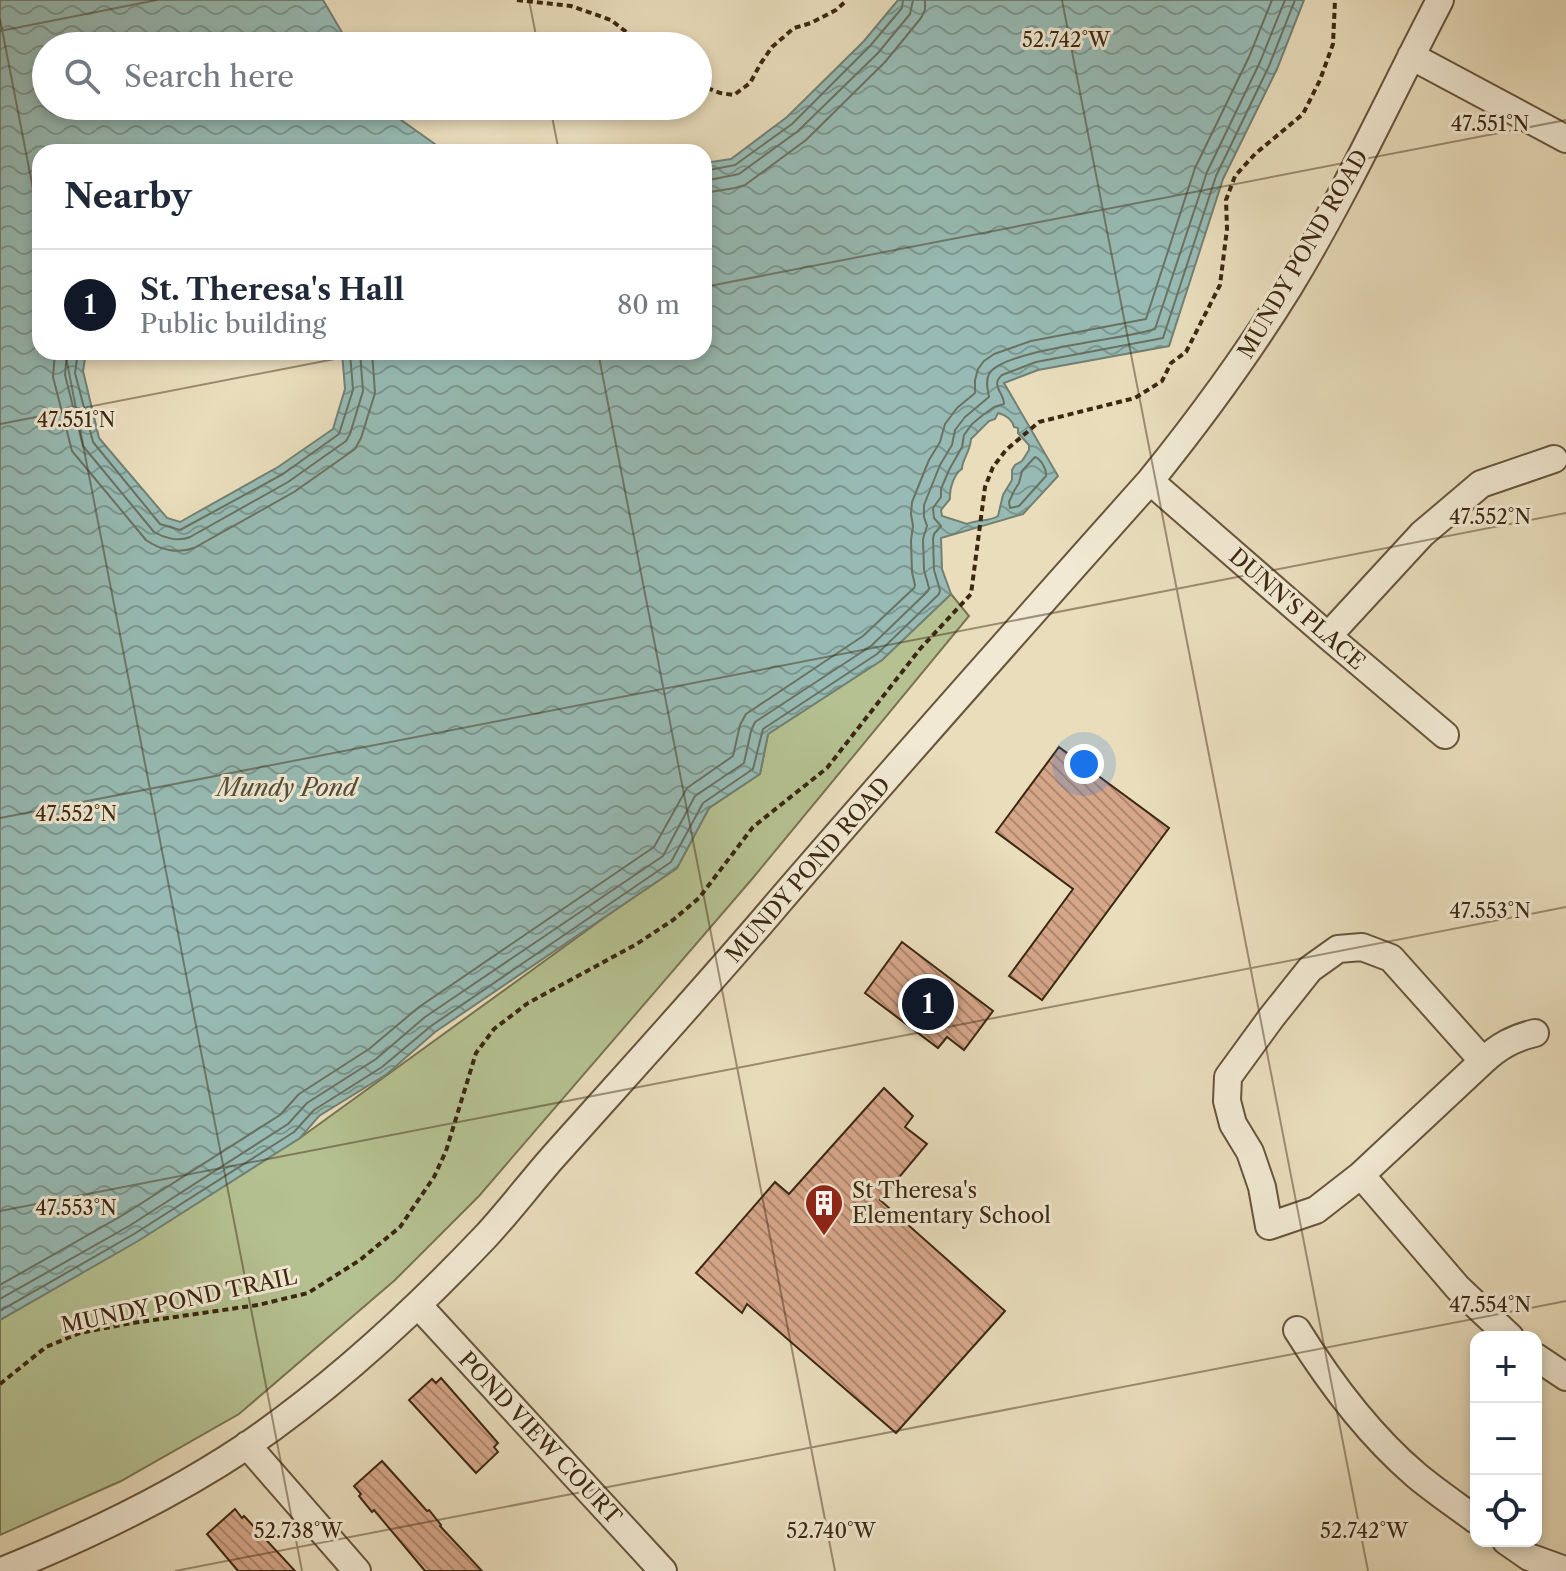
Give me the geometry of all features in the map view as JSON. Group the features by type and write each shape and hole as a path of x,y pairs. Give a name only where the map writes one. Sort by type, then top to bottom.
{"street":[{"name":"MUNDY POND ROAD","path":"2,1571 158,1498 247,1445 322,1389 418,1305 489,1233 1150,481 1194,426 1245,356 1290,285 1440,0"},
{"path":"1411,56 1566,139"},
{"path":"1328,636 1422,534 1481,484 1554,459"},
{"name":"DUNN'S PLACE","path":"1150,481 1445,735"},
{"path":"1483,1061 1391,958 1362,947 1338,949 1310,969 1228,1077 1227,1101 1233,1124 1250,1152 1262,1187 1269,1226 1316,1210 1361,1175 1507,1041 1535,1033"},
{"path":"1361,1175 1458,1288 1504,1331"},
{"name":"POND VIEW COURT","path":"418,1305 663,1571"},
{"path":"1297,1330 1356,1415 1415,1473 1470,1515"},
{"path":"1542,1361 1566,1377"},
{"path":"247,1445 357,1571"},
{"path":"1515,1547 1529,1557 1563,1565"}],"path":[{"path":"517,0 571,6 611,20 626,32"},
{"path":"712,90 734,95 750,83 772,47 794,28 836,10 847,0"},
{"name":"MUNDY POND TRAIL","path":"0,1384 46,1347 80,1333 258,1305 308,1293 360,1260 400,1227 434,1177 446,1151 476,1053 494,1029 528,1003 635,945 699,898 753,827 827,768 920,649 971,594 982,506 989,477 999,458 1039,422 1135,398 1162,381 1171,363 1186,352 1220,285 1227,229 1226,200 1235,176 1255,154 1303,114 1333,44 1335,0"}],"green space":[{"path":"951,594 969,616 752,879 479,1196 395,1280 239,1414 121,1481 0,1535 0,1320 300,1138 677,868 709,808 760,774 768,734 882,660"}],"water":[{"name":"Mundy Pond","path":"0,0 323,0 342,32 32,32 32,120 401,120 435,144 32,144 32,360 85,360 83,371 99,438 167,518 180,522 278,467 333,429 345,389 343,360 712,360 712,162 731,159 787,117 864,41 898,0 1304,0 1277,69 1223,179 1169,346 1038,370 1004,383 1058,476 1023,514 941,538 942,569 951,594 882,660 768,734 760,774 709,808 677,868 435,1032 387,1074 319,1116 300,1138 138,1241 0,1320","holes":["998,413 1018,428 1029,450 1012,470 1012,480 1003,495 998,516 967,524 942,516 941,510 950,499 953,482 962,469 971,439"]}],"building":[{"path":"1059,747 1169,828 1042,1000 1009,976 1073,889 996,832"},
{"path":"902,942 993,1011 964,1050 947,1037 938,1048 865,993"},
{"name":"St Theresa's Elementary School","path":"884,1088 913,1116 905,1127 927,1144 880,1200 1005,1311 896,1433 747,1304 742,1313 696,1273 775,1182 789,1194"},
{"path":"441,1378 498,1443 494,1447 498,1452 476,1473 409,1400 432,1379 436,1383"},
{"path":"382,1461 482,1571 425,1571 374,1510 372,1512 354,1486"},
{"path":"235,1509 295,1571 238,1571 207,1534"}],"place":[{"name":"St. Theresa's Hall","path":"928,1004"},
{"name":"St Theresa's Elementary School","path":"824,1237"}]}
